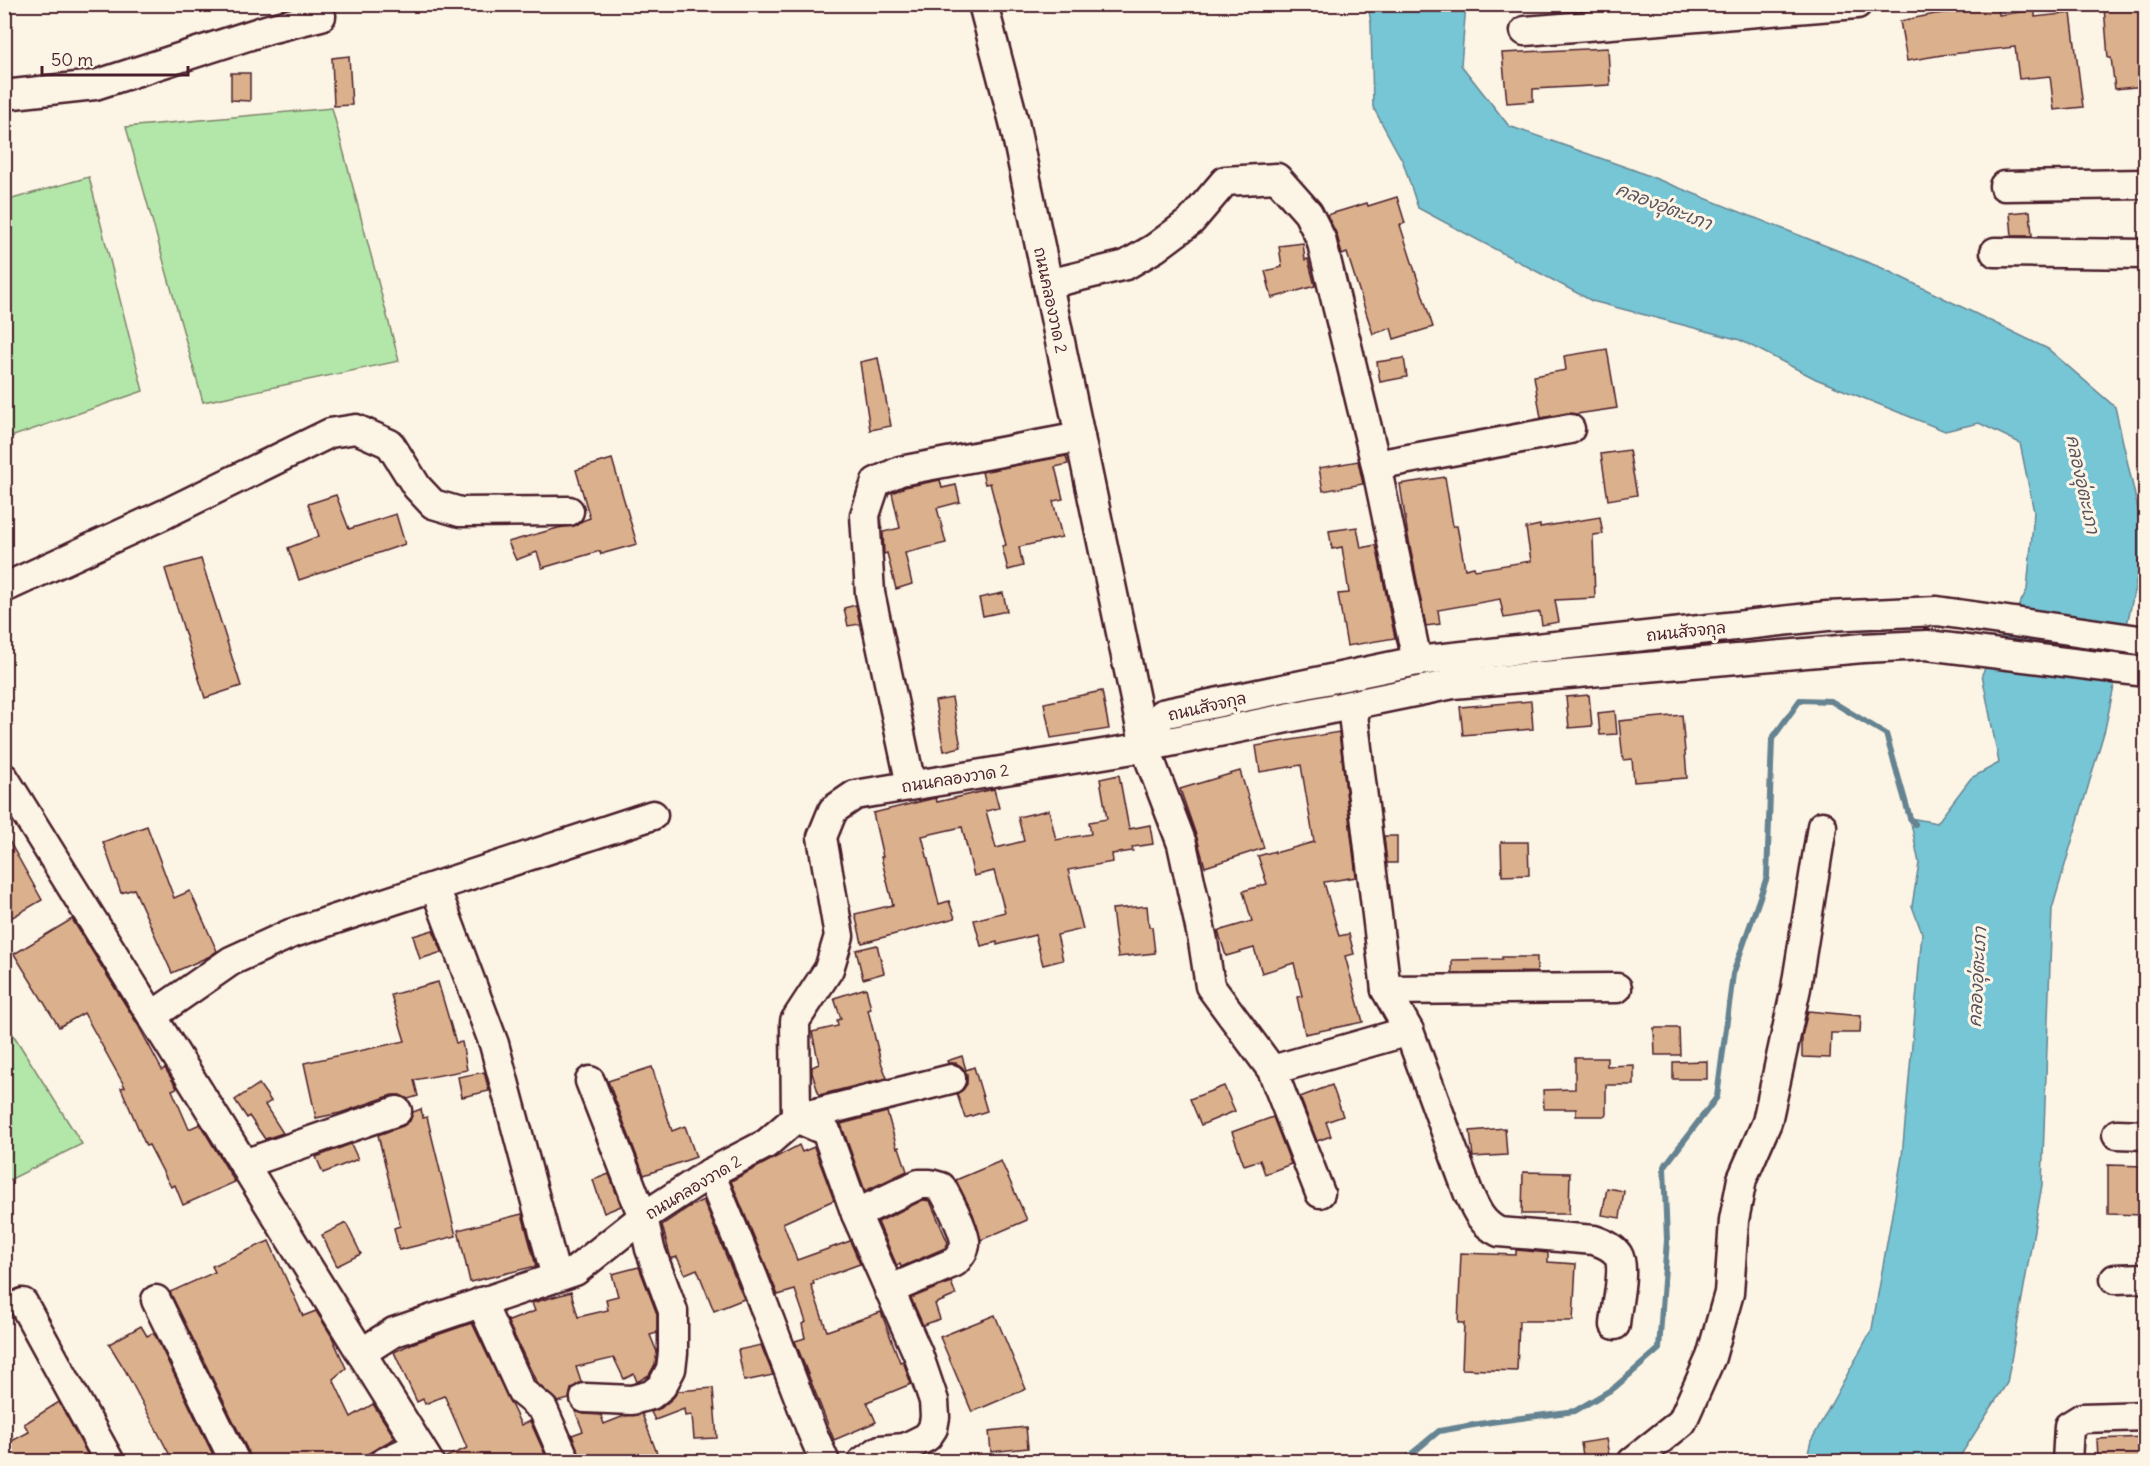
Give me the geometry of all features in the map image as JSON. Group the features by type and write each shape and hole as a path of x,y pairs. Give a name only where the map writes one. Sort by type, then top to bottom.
{"street":[{"name":"ถนนคลองวาด 2","path":"361,1353 394,1332 575,1271 643,1217 710,1173 766,1144 796,1118 795,1021 829,969 840,936 822,837 833,810 855,795 1145,747 1014,122 983,4"},
{"path":"1525,31 1857,4"},
{"path":"4,96 94,85 269,29 321,16"},
{"path":"1048,284 1126,265 1145,254 1191,221 1225,181 1277,178 1308,213 1321,239 1376,465 1417,661"},
{"path":"2004,186 2145,184"},
{"path":"1995,252 2145,254"},
{"path":"4,588 165,514 330,433 356,429 390,444 417,487 433,504 460,512 569,511"},
{"path":"1376,465 1570,429"},
{"path":"911,785 870,593 866,515 876,482 900,471 1080,437"},
{"name":"ถนนสัจจกุล","path":"1145,747 1162,714 1417,661 1827,616 1936,611 2145,641"},
{"name":"ถนนสัจจกุล","path":"1145,747 1453,684 1863,648 1927,645 2145,672"},
{"path":"1352,706 1386,990 1409,1031 1457,1167 1478,1214 1487,1226 1499,1232 1594,1240 1606,1245 1617,1254 1622,1265 1615,1324"},
{"path":"1145,747 1182,844 1203,941 1210,986 1272,1070 1320,1193"},
{"path":"4,778 424,1454 385,1461"},
{"path":"152,1016 231,961 280,938 653,816"},
{"path":"1632,1461 1682,1422 1711,1357 1729,1293 1734,1220 1742,1179 1767,1122 1796,988 1822,826"},
{"path":"435,887 494,1044 556,1277"},
{"path":"1386,990 1617,988"},
{"path":"1272,1070 1409,1031"},
{"path":"796,1118 951,1079"},
{"path":"585,1398 632,1400 651,1395 662,1386 671,1369 673,1311 650,1249 643,1217 590,1081"},
{"path":"244,1164 397,1111"},
{"path":"796,1118 826,1131 856,1214 918,1354 934,1401 933,1428 927,1437 905,1448 880,1450 862,1461"},
{"path":"2117,1134 2145,1135"},
{"path":"710,1173 825,1461"},
{"path":"856,1214 919,1184 941,1187 948,1197 966,1242 962,1254 955,1262 889,1290"},
{"path":"2115,1279 2145,1278"},
{"path":"156,1300 235,1461"},
{"path":"481,1302 522,1392 543,1409 566,1461"},
{"path":"23,1303 110,1461"},
{"path":"2067,1461 2069,1426 2082,1418 2145,1416"}],"green space":[{"path":"332,108 399,361 203,402 126,127"},
{"path":"89,177 143,391 5,439 5,201"},
{"path":"4,1020 82,1144 5,1182 4,1182"}],"water":[{"name":"คลองอุ่ตะเภา","path":"1368,5 1466,5 1461,65 1509,126 1634,170 1882,268 2048,349 2115,407 2145,540 2105,729 2052,909 2042,1185 2007,1383 1957,1461 1806,1461 1811,1441 1872,1329 1902,1157 1922,933 1912,906 1919,863 1910,818 1937,823 1971,778 1999,763 1982,674 2027,590 2034,512 2020,443 1979,423 1945,431 1816,379 1740,340 1592,301 1418,208 1403,162 1373,107 1371,23"}],"building":[{"path":"2145,4 2145,86 2115,89 2111,58 2108,58 2104,7"},
{"path":"1998,7 1999,15 2035,10 2035,17 2071,13 2083,107 2054,110 2050,76 2019,79 2015,47 1907,61 1900,21 1935,14"},
{"path":"1608,48 1610,85 1533,89 1533,101 1507,103 1502,53"},
{"path":"349,56 352,105 334,106 332,58"},
{"path":"231,73 250,73 250,101 231,100"},
{"path":"1397,197 1405,223 1400,225 1433,327 1394,339 1391,328 1373,334 1347,253 1342,255 1337,235 1327,215"},
{"path":"2030,211 2032,236 2012,236 2010,213"},
{"path":"1303,243 1305,260 1308,259 1315,286 1272,298 1265,271 1282,267 1279,246"},
{"path":"1607,349 1617,408 1541,418 1534,376 1566,370 1564,356"},
{"path":"878,358 891,426 870,430 860,362"},
{"path":"1404,358 1407,377 1380,382 1377,362"},
{"path":"1629,450 1637,495 1608,500 1601,454"},
{"path":"1066,456 1068,464 1055,467 1063,499 1053,501 1062,537 1019,547 1023,566 1008,570 1002,546 1006,545 990,483 985,484 982,472"},
{"path":"612,459 637,544 601,554 600,551 542,568 537,552 516,560 508,542 577,525 590,518 576,470"},
{"path":"1358,461 1363,484 1323,491 1319,468"},
{"path":"1445,477 1453,526 1457,526 1465,569 1474,567 1475,570 1531,561 1526,528 1600,517 1603,534 1593,535 1595,598 1555,600 1559,622 1542,625 1540,612 1504,618 1500,599 1438,610 1440,624 1426,626 1400,484"},
{"path":"940,480 942,488 956,485 960,502 937,508 946,543 905,553 912,584 896,589 887,553 884,554 883,532 900,528 892,493 905,487"},
{"path":"336,495 349,529 396,514 405,544 299,580 288,548 319,536 308,504"},
{"path":"1357,527 1361,548 1376,545 1395,638 1347,646 1338,594 1349,593 1342,547 1332,549 1329,531"},
{"path":"201,559 241,686 205,698 165,569"},
{"path":"1003,593 1007,611 983,616 979,598"},
{"path":"856,605 860,624 848,626 844,608"},
{"path":"1102,691 1109,729 1051,738 1044,703"},
{"path":"1589,695 1592,726 1569,728 1566,697"},
{"path":"952,698 961,747 944,751 935,701"},
{"path":"1531,701 1533,729 1463,735 1460,707"},
{"path":"1615,711 1617,734 1600,735 1598,713"},
{"path":"1682,715 1687,778 1634,782 1632,759 1623,760 1619,721"},
{"path":"1339,732 1356,877 1324,882 1339,936 1349,934 1354,954 1345,956 1363,1022 1305,1034 1297,997 1302,996 1294,963 1262,973 1254,948 1226,956 1218,931 1252,921 1243,891 1267,884 1258,856 1314,842 1301,765 1260,772 1256,746"},
{"path":"1240,771 1264,848 1205,867 1180,789"},
{"path":"1119,775 1129,829 1150,825 1153,844 1132,847 1133,851 1112,854 1113,862 1068,870 1083,929 1057,935 1063,960 1043,965 1035,935 997,945 997,942 981,946 974,920 1005,912 994,871 974,876 962,827 922,836 939,904 949,901 955,918 862,943 855,914 893,905 873,813 936,798 937,802 994,789 999,808 986,811 996,848 1024,841 1018,817 1049,810 1056,840 1091,834 1089,822 1107,819 1100,779"},
{"path":"147,826 174,898 190,891 217,951 172,973 134,889 121,893 103,842"},
{"path":"4,832 42,900 4,922"},
{"path":"1384,836 1397,836 1397,863 1387,863"},
{"path":"1501,842 1528,842 1529,875 1502,876"},
{"path":"1147,906 1155,953 1118,957 1112,909"},
{"path":"72,919 138,1025 162,1070 165,1068 177,1088 172,1090 189,1129 200,1124 235,1182 183,1205 175,1185 171,1187 149,1145 146,1146 121,1088 125,1087 84,1013 59,1027 14,954"},
{"path":"433,930 442,952 420,959 413,936"},
{"path":"877,945 884,973 863,979 856,950"},
{"path":"1502,957 1537,957 1537,972 1452,973 1452,960 1502,959"},
{"path":"438,982 456,1043 462,1042 467,1070 414,1080 418,1096 408,1099 400,1095 392,1095 340,1113 316,1118 304,1063 405,1041 391,995"},
{"path":"866,988 871,1009 868,1010 887,1078 819,1095 812,1073 812,1067 819,1064 812,1032 838,1026 837,1020 841,1019 834,998"},
{"path":"1808,1011 1861,1016 1860,1033 1831,1033 1830,1058 1802,1057 1802,1036"},
{"path":"1654,1028 1679,1028 1680,1055 1655,1055"},
{"path":"962,1056 966,1070 974,1067 987,1111 965,1118 957,1094 967,1084 967,1074 956,1063 947,1061"},
{"path":"1575,1058 1607,1058 1607,1066 1634,1065 1634,1085 1606,1085 1606,1116 1576,1116 1576,1109 1544,1109 1543,1090 1575,1089"},
{"path":"1707,1061 1707,1079 1673,1079 1673,1062"},
{"path":"652,1067 672,1131 685,1126 696,1157 644,1175 608,1081"},
{"path":"484,1072 489,1091 462,1097 458,1077"},
{"path":"259,1084 271,1101 265,1105 283,1133 265,1139 235,1100"},
{"path":"1332,1085 1343,1116 1326,1122 1331,1136 1317,1141 1300,1097"},
{"path":"1224,1086 1235,1111 1201,1125 1190,1099"},
{"path":"421,1109 423,1118 427,1117 456,1236 399,1250 394,1228 400,1226 378,1135 403,1126 410,1121 413,1112"},
{"path":"887,1112 897,1148 899,1147 907,1171 865,1191 841,1124"},
{"path":"1273,1117 1291,1164 1265,1174 1260,1160 1244,1165 1232,1132"},
{"path":"1505,1128 1507,1155 1473,1157 1470,1131"},
{"path":"351,1144 358,1159 323,1173 316,1157"},
{"path":"799,1145 802,1152 814,1147 834,1200 783,1223 797,1260 850,1241 860,1264 813,1281 814,1284 811,1285 827,1331 881,1312 911,1384 867,1402 876,1422 834,1440 795,1341 805,1338 802,1324 806,1322 795,1290 778,1295 731,1181"},
{"path":"1001,1161 1027,1220 981,1240 973,1214 956,1180"},
{"path":"2108,1165 2145,1166 2145,1215 2108,1214"},
{"path":"1523,1172 1570,1173 1569,1214 1522,1214"},
{"path":"609,1174 621,1206 604,1213 593,1180"},
{"path":"1607,1188 1624,1191 1620,1218 1602,1215"},
{"path":"703,1200 744,1299 714,1311 697,1269 685,1274 677,1257 671,1259 662,1225"},
{"path":"923,1200 930,1201 948,1243 945,1248 901,1267 900,1264 897,1266 878,1222"},
{"path":"522,1214 536,1266 470,1282 458,1230"},
{"path":"346,1223 361,1254 337,1266 322,1235"},
{"path":"269,1241 303,1316 316,1311 331,1335 346,1368 333,1379 351,1417 373,1404 395,1438 355,1461 251,1461 170,1292 215,1272 212,1266"},
{"path":"1516,1250 1548,1253 1548,1262 1576,1264 1573,1321 1519,1321 1517,1371 1462,1369 1464,1323 1458,1323 1461,1253 1516,1255"},
{"path":"639,1267 657,1314 657,1333 650,1335 657,1352 655,1364 649,1375 637,1382 634,1374 624,1379 614,1358 576,1367 581,1382 571,1389 569,1399 558,1402 537,1383 506,1318 509,1321 535,1311 532,1303 571,1292 578,1317 608,1310 606,1299 618,1296 612,1274"},
{"path":"951,1282 956,1295 935,1304 940,1319 923,1325 911,1298"},
{"path":"995,1315 1026,1389 972,1412 940,1337"},
{"path":"472,1323 521,1425 530,1421 548,1461 445,1461 444,1458 467,1448 445,1397 425,1404 423,1399 417,1402 394,1352"},
{"path":"141,1326 147,1336 153,1333 156,1337 216,1461 173,1461 109,1344"},
{"path":"761,1345 773,1375 744,1381 738,1350"},
{"path":"713,1388 717,1438 694,1439 692,1415 685,1416 684,1409 655,1420 651,1412 661,1408 678,1391"},
{"path":"59,1402 91,1461 4,1461 4,1445 29,1432 24,1424"},
{"path":"575,1411 601,1415 604,1424 624,1416 642,1414 660,1461 582,1461 572,1435 583,1431"},
{"path":"1026,1427 1028,1448 991,1452 989,1431"},
{"path":"2145,1437 2145,1461 2098,1461 2097,1439"},
{"path":"1606,1439 1610,1461 1584,1461 1581,1443"}],"waterway":[{"path":"1407,1462 1409,1456 1439,1431 1575,1411 1614,1388 1659,1349 1667,1240 1664,1167 1717,1097 1733,974 1767,877 1772,739 1800,700 1831,701 1886,734 1910,818 1915,824"}]}
